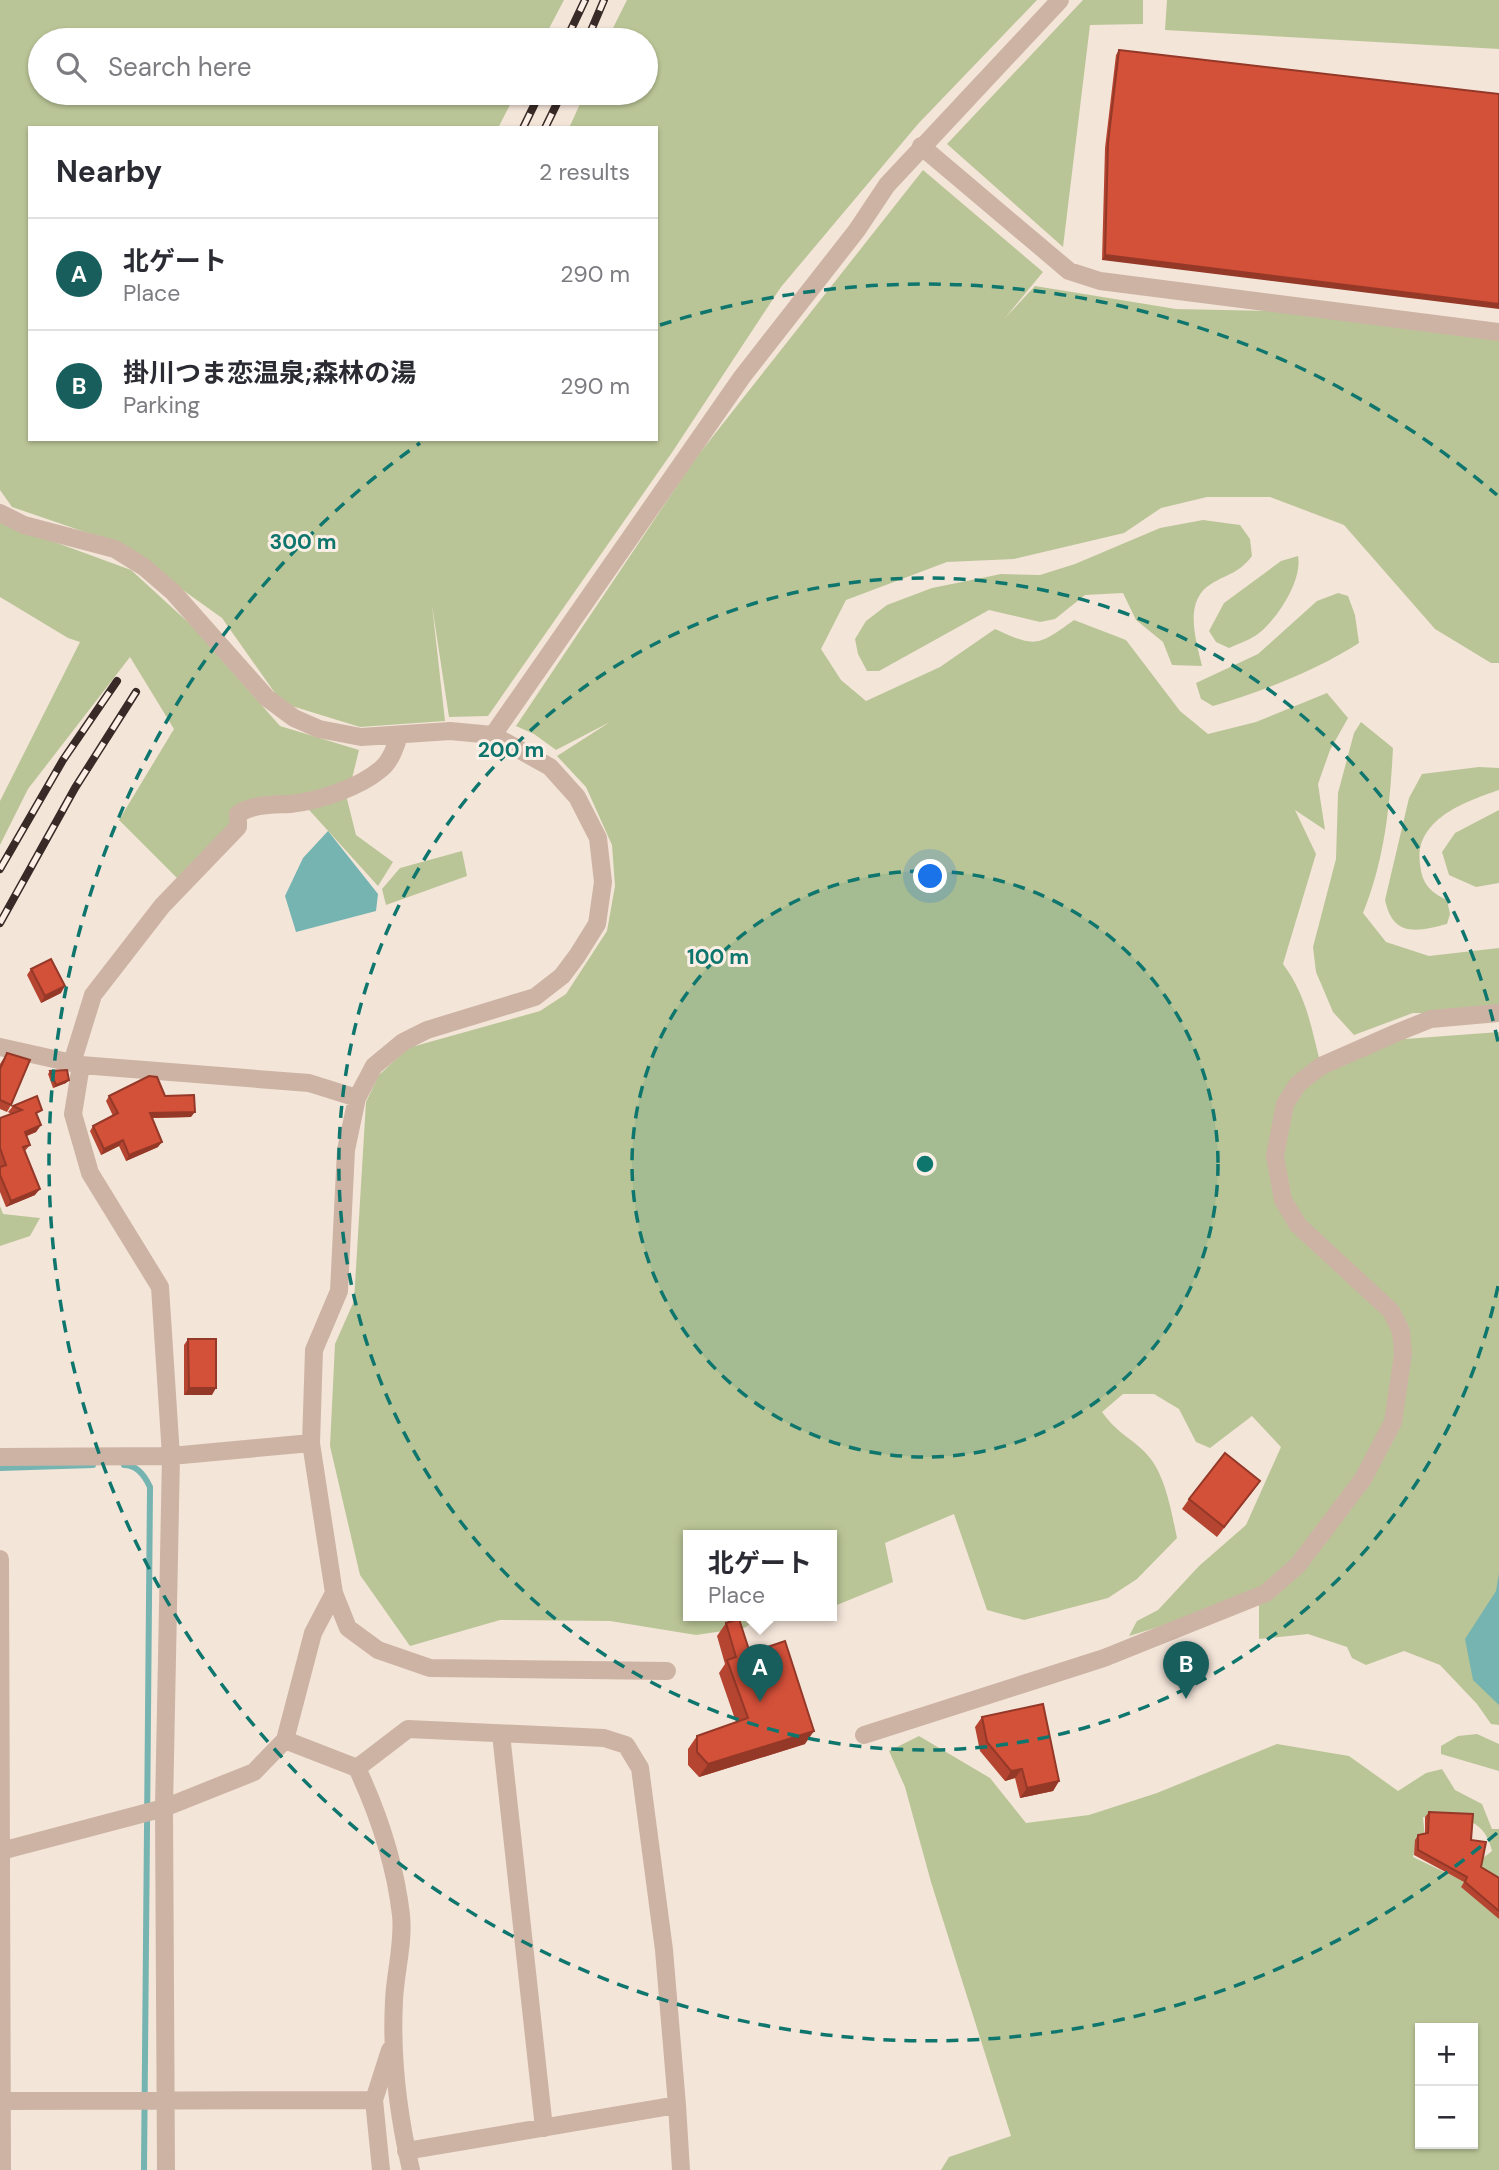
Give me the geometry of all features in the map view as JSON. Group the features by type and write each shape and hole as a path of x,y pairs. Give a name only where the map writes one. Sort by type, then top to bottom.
{"street":[{"path":"493,736 742,377 857,230 887,185 1060,0"},
{"path":"921,146 1069,271 1100,281 1499,332"},
{"path":"0,513 24,525 115,549 144,567 173,592 267,698 294,719 319,729 361,737 450,731 493,736 550,767 577,797 598,838 603,882 597,924 562,976 535,997 427,1030 403,1042 374,1066 357,1098 346,1150 339,1291 314,1350 311,1443 334,1593 348,1628 378,1650 430,1668 667,1671"},
{"path":"166,2170 164,1808 171,1456 160,1287 90,1172 73,1114 76,1064 93,995 162,906 238,827 237,814 248,807 295,803 344,790 381,769 391,757 399,736"},
{"path":"864,1735 1104,1658 1266,1593 1298,1565 1363,1479 1393,1422 1403,1354 1401,1331 1391,1311 1298,1225 1283,1200 1275,1156 1285,1104 1298,1084 1321,1066 1396,1033 1431,1019 1499,1013"},
{"path":"0,1047 76,1064 309,1083 357,1098"},
{"path":"0,1457 171,1456 311,1443"},
{"path":"0,1559 2,2170"},
{"path":"1,1851 164,1808 220,1788 254,1772 285,1740 313,1633 334,1593"},
{"path":"357,1768 408,1729 604,1738 626,1745 640,1768 664,1950 681,2170"},
{"path":"501,1734 544,2127"},
{"path":"285,1740 357,1768 376,1809 391,1858 401,1919 392,2044 401,2127 411,2170"},
{"path":"381,2170 374,2100 392,2044"},
{"path":"2,2101 374,2100"},
{"path":"407,2151 677,2105"}],"green space":[{"path":"0,0 564,0 549,28 28,28 28,105 510,105 499,126 28,126 28,441 658,441 658,126 570,126 580,105 658,105 658,28 613,28 627,0 1037,0 918,124 781,287 673,451 488,716 449,717 432,605 445,721 360,727 282,703 222,618 117,543 12,507 0,490"},
{"path":"1083,0 1143,0 1143,24 1090,25 1063,247 947,144"},
{"path":"1167,0 1499,0 1499,49 1165,30"},
{"path":"923,170 1043,272 1005,318 1035,286 1176,309 1358,313 1499,335 1499,663 1491,663 1435,629 1344,525 1270,497 1207,497 1161,508 1124,533 1014,559 947,562 846,600 821,649 841,680 866,701 940,667 995,629 1020,639 1036,641 1052,635 1074,620 1126,640 1180,711 1208,734 1256,722 1327,693 1348,718 1330,750 1318,784 1325,830 1295,810 1316,854 1283,964 1303,1000 1321,1065 1378,1041 1499,1032 1499,1725 1491,1724 1477,1704 1440,1665 1404,1651 1366,1665 1352,1658 1347,1647 1308,1634 1259,1639 1259,1596 1129,1636 1137,1621 1158,1610 1199,1566 1246,1525 1281,1447 1252,1416 1210,1448 1196,1442 1179,1409 1154,1394 1123,1394 1102,1412 1145,1452 1156,1466 1168,1497 1177,1538 1137,1579 1108,1598 1024,1620 987,1610 954,1514 885,1543 893,1582 837,1605 837,1530 683,1530 683,1621 755,1621 744,1628 696,1635 610,1621 500,1620 410,1646 360,1575 330,1446 335,1344 354,1301 366,1102 379,1075 408,1048 540,1011 566,994 607,931 615,886 612,845 586,787 557,756 610,722 556,750 534,734 516,726 695,459"},
{"path":"1203,520 1240,525 1250,539 1252,556 1238,570 1202,591 1197,600 1194,622 1202,666 1172,665 1163,642 1136,620 1123,593 1085,595 1055,619 1040,622 989,610 879,671 867,671 858,654 855,639 866,621 887,605 932,588 1001,574 1040,575 1075,564 1160,528"},
{"path":"0,522 131,570 190,624 280,726 359,750 347,799 356,835 393,862 378,886 301,801 238,814 183,884 119,820 174,729 130,657 28,789 0,845 0,801 80,642 68,638 0,597"},
{"path":"1298,556 1292,589 1271,622 1255,636 1229,648 1216,642 1209,631 1224,603 1281,561"},
{"path":"1338,593 1348,596 1355,615 1359,643 1307,671 1250,694 1213,706 1201,699 1196,683 1258,654 1317,601"},
{"path":"1361,722 1393,748 1385,832 1377,872 1363,913 1386,942 1429,956 1499,948 1499,1014 1413,1013 1354,1035 1333,1012 1316,972 1313,947 1336,859 1338,793 1354,733"},
{"path":"1479,767 1499,768 1499,790 1471,800 1444,815 1433,824 1420,849 1421,871 1425,882 1436,894 1447,900 1450,914 1447,924 1416,930 1400,926 1389,912 1385,900 1409,798 1422,774"},
{"path":"1499,810 1499,883 1476,887 1449,875 1442,852 1455,833"},
{"path":"462,851 467,876 386,905 382,889 400,868"},
{"path":"0,1206 3,1214 40,1218 30,1236 0,1246"},
{"path":"1477,1734 1499,1744 1499,1771 1441,1754 1441,1746 1458,1736"},
{"path":"919,1736 990,1778 1026,1823 1089,1815 1157,1793 1277,1744 1349,1756 1398,1791 1426,1773 1442,1769 1455,1790 1482,1804 1492,1829 1499,1829 1499,2170 941,2170 949,2157 1011,2136 931,1882 905,1787 889,1751","holes":["1423,1817 1457,1818 1475,1824 1482,1830 1492,1851 1469,1869 1461,1880 1413,1857 1417,1840 1425,1838"]}],"water":[{"path":"328,831 378,894 376,911 296,932 285,896 303,858"},
{"path":"1499,1573 1499,1705 1473,1680 1465,1639 1496,1591"}],"building":[{"path":"1119,50 1499,94 1499,304 1105,255 1108,143"},
{"path":"51,959 65,986 45,996 31,969"},
{"path":"7,1053 30,1060 11,1105 0,1100 0,1069"},
{"path":"67,1070 69,1080 56,1085 50,1071"},
{"path":"149,1076 157,1077 165,1096 194,1095 195,1112 150,1113 162,1142 129,1155 123,1140 104,1149 93,1126 118,1113 109,1096"},
{"path":"37,1096 42,1110 36,1113 41,1125 25,1132 30,1145 23,1147 40,1189 11,1201 0,1175 0,1167 6,1165 0,1148 0,1118 22,1110 13,1106"},
{"path":"188,1339 216,1339 216,1388 189,1388"},
{"path":"1225,1453 1260,1481 1224,1527 1189,1499"},
{"path":"740,1621 750,1653 785,1641 814,1731 708,1764 697,1752 697,1736 748,1718 727,1660 736,1657 726,1623"},
{"path":"1043,1704 1059,1781 1027,1788 1022,1769 1011,1771 987,1742 982,1717"},
{"path":"1429,1812 1473,1814 1471,1840 1486,1842 1481,1867 1499,1878 1499,1911 1465,1882 1467,1877 1418,1850 1418,1835 1428,1833"}],"waterway":[{"path":"0,1468 93,1465"},
{"path":"124,1465 140,1472 150,1487 144,2170"}],"railway":[{"path":"572,28 585,0"},
{"path":"592,28 604,0"},
{"path":"524,126 534,105"},
{"path":"546,126 556,105"},
{"path":"0,869 63,760 117,681"},
{"path":"0,923 75,788 136,692"}],"place":[{"name":"掛川つま恋温泉;森林の湯","path":"1186,1699"},
{"name":"北ゲート","path":"760,1702"}]}
